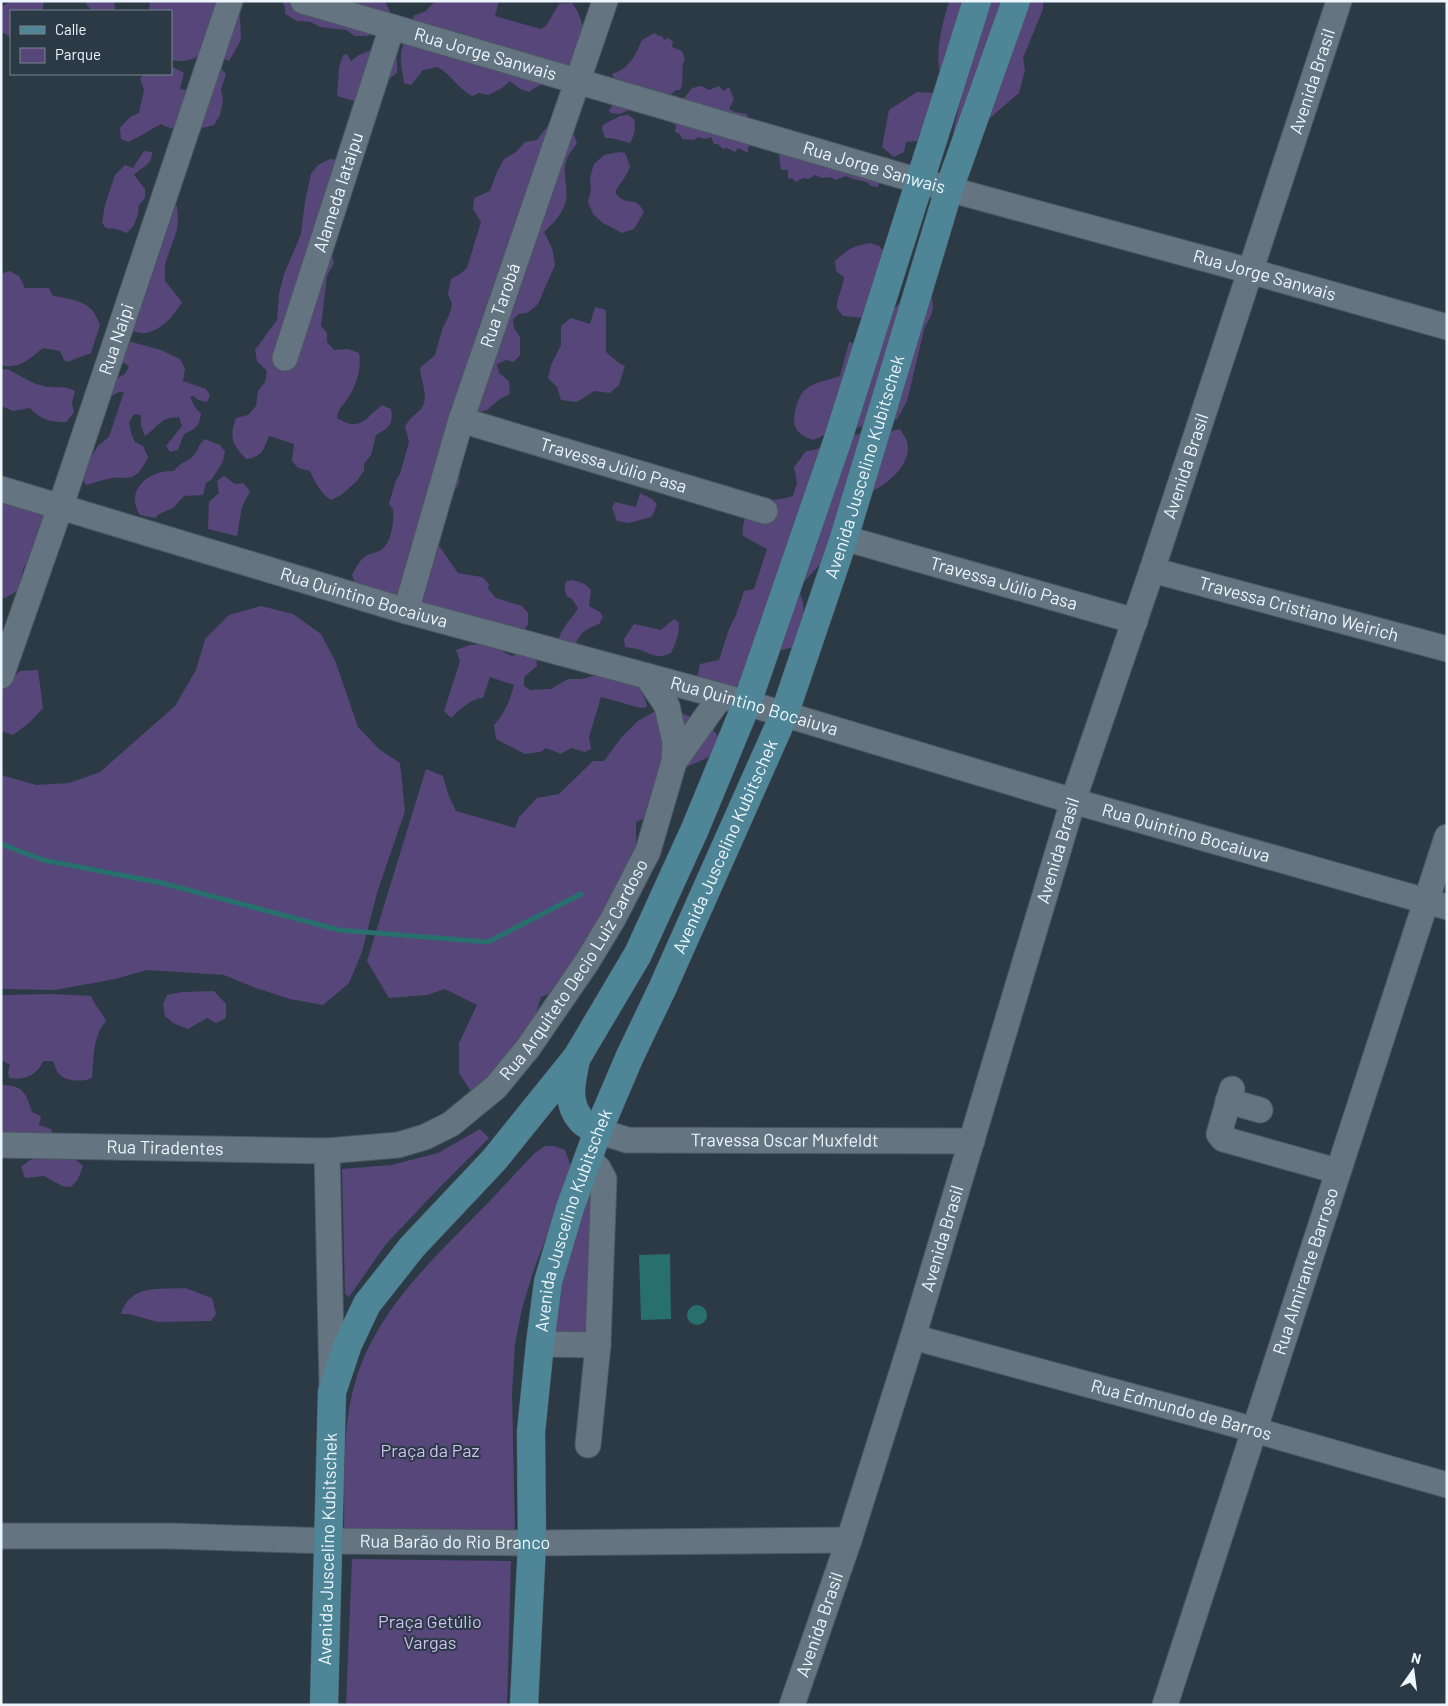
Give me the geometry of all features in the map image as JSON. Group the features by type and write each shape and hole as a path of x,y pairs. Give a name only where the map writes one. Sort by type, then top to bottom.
{"main road":[{"name":"Avenida Juscelino Kubitschek","path":"324,1705 332,1392 348,1344 367,1304 412,1247 494,1160 576,1057 638,954 695,829 747,703 837,442 978,1"},
{"name":"Avenida Juscelino Kubitschek","path":"524,1705 532,1543 531,1432 548,1282 570,1208 598,1131 784,715 844,538 949,189 1016,1"},
{"path":"576,1057 570,1088 573,1107 582,1121 598,1131"}],"street":[{"name":"Rua Naipi","path":"1,676 60,508 230,1"},
{"name":"Rua Jorge Sanwais","path":"303,1 919,181 1447,327"},
{"name":"Rua Tarobá","path":"406,611 462,420 579,82 605,1"},
{"name":"Avenida Brasil","path":"792,1705 849,1540 913,1337 1073,802 1152,570 1339,1"},
{"name":"Alameda Iataipu","path":"286,358 392,27"},
{"name":"Travessa Júlio Pasa","path":"462,420 765,511"},
{"name":"Rua Quintino Bocaiuva","path":"1,489 406,611 747,703 1073,802 1436,903"},
{"name":"Travessa Júlio Pasa","path":"844,538 1135,621"},
{"name":"Travessa Cristiano Weirich","path":"1152,570 1447,649"},
{"name":"Rua Arquiteto Decio Luiz Cardoso","path":"327,1151 398,1145 425,1137 451,1124 496,1087 528,1048 566,994 613,919 648,851 674,762 675,742 667,706 647,676"},
{"path":"674,762 721,696"},
{"name":"Rua Almirante Barroso","path":"1165,1705 1337,1172 1436,903 1447,836"},
{"path":"1260,1110 1230,1095 1219,1134 1223,1140 1337,1172"},
{"name":"Travessa Oscar Muxfeldt","path":"598,1131 627,1140 972,1141"},
{"name":"Rua Tiradentes","path":"1,1145 327,1151"},
{"name":"Avenida Juscelino Kubitschek","path":"327,1151 332,1392"},
{"path":"588,1159 598,1168 604,1179 598,1346 588,1445"},
{"name":"Rua Edmundo de Barros","path":"913,1337 1447,1485"},
{"path":"540,1344 598,1346"},
{"name":"Rua Barão do Rio Branco","path":"1,1536 181,1536 329,1541 532,1543 849,1540"}],"green space":[{"path":"10,1 44,1 42,10 10,10 10,36 1,32 1,7"},
{"path":"84,1 114,1 114,10 91,10"},
{"path":"150,1 222,1 234,7 240,16 241,40 229,61 216,55 209,47 192,59 183,61 172,60 172,10 149,10"},
{"path":"281,1 385,1 391,14 368,36 355,36 346,30 320,27 311,22 297,21 285,14 285,6"},
{"path":"435,1 499,1 495,16 541,29 546,26 559,4 572,3 578,12 583,26 572,64 562,68 546,82 529,92 520,89 510,81 502,88 488,95 479,93 472,96 438,67 423,70 411,85 404,83 401,54 412,27 413,16 426,11"},
{"path":"949,1 1043,1 1043,9 1023,58 1025,70 1019,93 967,138 953,133 962,93 963,79 940,76 938,57 940,38"},
{"path":"654,33 662,36 664,40 668,38 673,42 672,47 682,51 685,59 680,90 620,114 611,113 609,111 616,93 612,74 628,65 642,40"},
{"path":"375,46 394,49 397,58 397,73 362,98 354,101 337,96 339,68 343,55 347,54 351,61"},
{"path":"218,66 226,74 221,89 223,101 220,115 214,125 180,130 161,124 129,142 121,139 120,128 130,117 139,113 144,90 140,79 142,75 172,75 172,67 184,73 180,89 189,91"},
{"path":"702,86 709,90 719,86 723,91 729,87 734,99 729,109 747,114 759,143 748,147 748,153 738,148 735,152 727,148 723,149 718,144 714,144 711,137 705,139 698,137 694,140 682,139 680,134 675,132 676,125 670,122 670,116 692,88"},
{"path":"917,92 935,93 918,141 906,142 904,152 894,157 882,147 889,110"},
{"path":"628,115 634,119 635,126 630,143 605,138 603,125 620,116"},
{"path":"561,120 570,124 577,143 565,164 567,195 565,204 562,212 544,232 552,248 555,265 538,304 527,313 519,314 513,319 514,328 520,337 520,355 514,362 506,360 497,364 499,373 509,381 510,394 500,399 487,410 474,413 461,452 459,483 452,495 437,543 458,573 482,577 489,584 488,589 496,598 522,606 528,613 528,624 522,634 356,586 352,575 361,560 385,547 390,537 393,525 393,509 389,504 409,442 405,426 423,407 424,402 425,396 420,368 435,355 452,304 448,294 451,279 467,268 481,222 473,209 474,198 490,191 504,159 515,153 525,142 537,140 549,124"},
{"path":"802,136 812,136 880,181 878,187 846,176 835,180 831,177 822,178 815,175 809,179 803,178 796,182 788,178 788,170 781,170 779,154"},
{"path":"144,151 152,152 152,157 134,175 145,189 145,198 139,205 134,225 127,233 106,228 102,223 105,205 115,175 125,165 133,168"},
{"path":"619,152 625,153 630,166 615,192 625,201 636,202 644,212 634,229 622,233 603,223 593,214 588,202 591,190 590,177 594,164 604,155"},
{"path":"330,159 340,160 329,245 334,263 327,276 321,326 327,333 327,342 334,350 348,349 359,353 360,359 356,382 340,409 337,418 345,422 357,424 367,419 382,405 391,409 392,414 389,425 376,435 371,455 364,464 364,471 356,482 341,495 331,500 321,491 310,471 298,468 292,461 294,444 269,436 259,454 246,459 235,445 232,436 236,418 248,415 256,406 258,391 265,382 267,371 257,361 255,350 277,320 279,294 284,274 301,234 311,174 318,165"},
{"path":"167,202 177,206 178,217 177,230 165,264 165,281 182,302 171,317 157,329 146,333 123,328"},
{"path":"870,243 879,246 884,252 866,318 843,316 837,308 844,277 836,271 835,261 851,249"},
{"path":"9,271 19,276 25,288 49,288 53,296 79,302 92,310 100,325 91,353 67,362 60,351 43,348 19,364 13,366 1,365 1,274"},
{"path":"928,289 933,308 925,326 907,401 897,419 883,427 868,425 845,431 856,435 864,432 875,435 900,429 906,438 908,446 905,460 902,467 886,483 862,494 822,562 802,584 800,594 803,602 804,620 801,645 778,651 756,653 747,660 744,682 736,686 730,694 697,678 700,664 719,660 744,591 754,589 767,549 743,536 746,516 750,509 761,502 793,496 797,483 794,467 806,451 822,447 833,434 813,440 798,431 795,426 794,417 800,396 806,389 814,385 840,376 849,342 856,344 889,309 896,307 904,297"},
{"path":"595,307 606,310 606,352 625,366 619,385 610,393 594,391 577,402 561,400 557,387 548,378 551,365 561,345 561,326 571,318 590,324"},
{"path":"132,342 161,350 180,359 185,369 183,381 206,389 210,395 207,402 198,400 194,396 190,397 201,414 199,421 194,429 184,434 178,450 170,452 166,446 182,426 179,417 163,421 145,436 141,426 141,415 134,414 129,422 131,433 135,442 143,446 148,457 142,468 130,478 109,479 85,485 83,476 86,465 98,446 109,437 124,392 119,392 110,397 101,396 116,379 125,374 129,367 125,363 115,365 123,343"},
{"path":"7,369 36,384 75,391 72,403 74,412 66,422 55,422 42,418 30,408 13,411 1,406 1,370"},
{"path":"205,439 220,445 225,452 223,461 217,471 212,479 206,483 203,495 184,496 173,508 159,514 155,518 140,515 135,497 142,483 156,474 174,471 179,465 193,456"},
{"path":"224,476 235,484 243,483 250,491 242,507 237,536 208,529 209,502 219,493 217,481"},
{"path":"640,493 657,504 651,517 629,523 617,521 612,508 615,502 636,507"},
{"path":"8,498 52,514 23,569 19,590 5,598 1,598 1,502"},
{"path":"573,580 585,584 591,590 589,606 600,612 603,617 599,624 580,635 575,648 564,644 559,638 578,608 572,599 567,596 565,590 567,581"},
{"path":"261,606 293,614 321,634 336,663 358,727 380,750 400,763 405,811 377,893 362,952 349,983 323,1005 290,999 224,975 147,970 115,979 55,990 1,989 1,775 36,785 69,783 100,772 175,706 196,670 205,639 229,615"},
{"path":"674,619 679,623 679,627 677,639 671,653 658,656 625,647 624,639 634,624 661,630"},
{"path":"492,642 505,653 512,656 525,650 536,652 537,666 524,677 524,686 530,690 551,689 568,679 582,679 600,674 636,680 647,707 641,708 601,697 589,737 591,749 585,752 571,748 561,754 546,748 540,752 525,754 496,739 494,725 507,706 514,685 490,677 483,698 470,702 451,718 444,711 460,661 456,650 469,645"},
{"path":"38,670 43,708 29,723 13,735 1,731 1,688 20,671"},
{"path":"657,710 677,712 708,722 723,744 707,758 686,767 654,814 636,822 636,851 570,985 541,997 535,1017 476,1099 459,1073 459,1043 477,1005 445,989 427,995 389,998 367,961 426,769 443,776 448,794 456,811 515,828 519,817 537,798 559,794 593,761 604,761 621,738 638,721"},
{"path":"214,991 226,1004 226,1018 216,1023 207,1018 188,1029 173,1023 165,1016 163,1004 167,995 182,992"},
{"path":"53,994 91,996 106,1021 96,1041 92,1078 79,1081 69,1080 58,1073 53,1061 43,1061 38,1070 30,1076 20,1079 9,1078 10,1065 1,1060 1,995"},
{"path":"1,1085 8,1085 22,1091 28,1100 32,1112 41,1116 39,1125 51,1129 57,1146 37,1156 19,1159 1,1158"},
{"path":"480,1129 489,1138 386,1244 349,1297 345,1294 342,1169 391,1165 438,1153"},
{"name":"Praça da Paz","path":"545,1146 554,1146 565,1150 572,1169 533,1272 522,1309 515,1344 512,1393 515,1535 344,1534 346,1439 351,1401 364,1358 376,1334 406,1290 423,1270 536,1152"},
{"path":"59,1152 71,1156 83,1166 78,1179 71,1187 62,1186 44,1176 25,1178 21,1167 30,1160"},
{"path":"593,1185 589,1338 548,1337 554,1282"},
{"path":"185,1288 212,1298 216,1314 211,1321 158,1322 129,1314 121,1314 132,1297 139,1293 156,1289"},
{"name":"Praça Getúlio Vargas","path":"352,1559 511,1561 507,1705 346,1705"}],"shaded area":[{"path":"670,1254 671,1319 641,1320 639,1255"},
{"path":"697,1305 704,1308 707,1315 704,1322 697,1325 690,1322 687,1315 690,1308"}],"waterway":[{"path":"1,844 43,860 162,883 339,930 488,942 581,894"}]}
